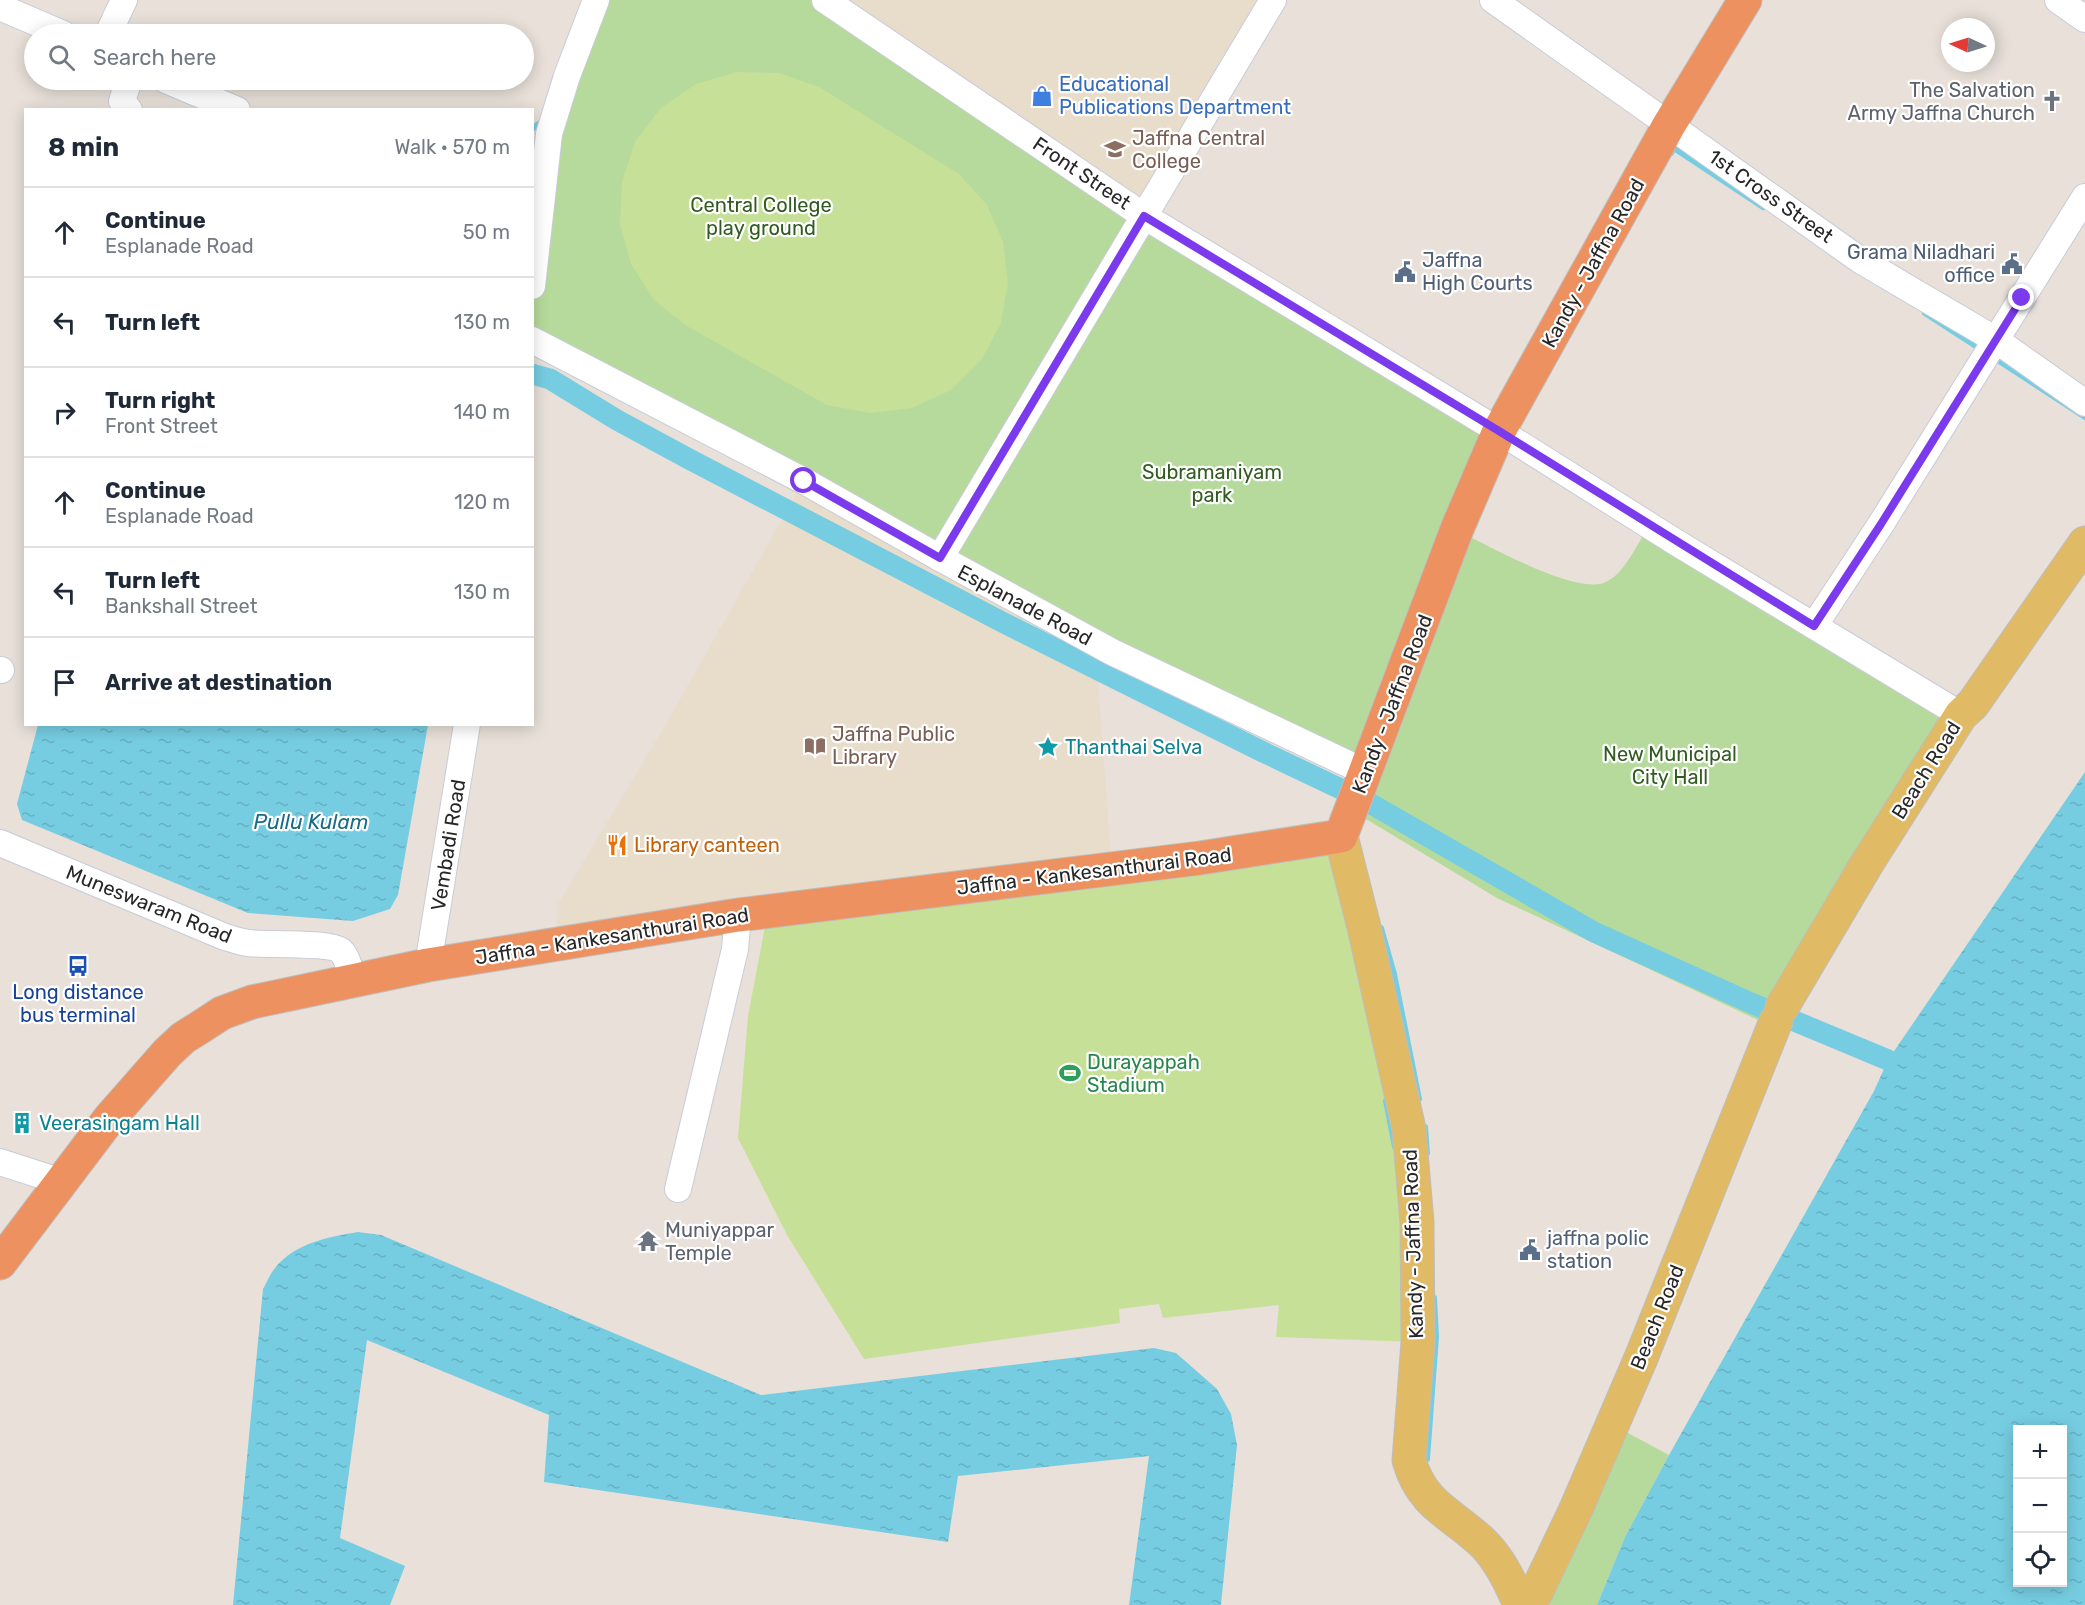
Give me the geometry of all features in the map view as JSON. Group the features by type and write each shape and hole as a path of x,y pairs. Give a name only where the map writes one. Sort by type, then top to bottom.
{"highway":[{"name":"Kandy - Jaffna Road","path":"1341,836 1457,530 1499,431 1670,124 1745,0"},
{"name":"Jaffna - Kankesanthurai Road","path":"0,1263 128,1096 167,1053 191,1033 222,1014 252,1002 428,965 738,915 1232,854 1341,836"}],"main road":[{"name":"Beach Road","path":"1522,1605 1536,1593 1576,1509 1641,1358 1779,1014 1866,865 1961,715 1973,704 2085,543"},
{"name":"Kandy - Jaffna Road","path":"1341,836 1364,927 1409,1129 1417,1222 1418,1342 1409,1460 1413,1475 1423,1493 1484,1545 1501,1565 1522,1605"}],"street":[{"path":"113,24 124,0"},
{"path":"534,254 541,140 596,0"},
{"name":"Front Street","path":"825,0 1144,216 1499,431"},
{"path":"940,558 1272,0"},
{"name":"1st Cross Street","path":"1493,0 1860,260 1996,340 2085,403"},
{"path":"2058,0 2085,19"},
{"path":"0,7 40,24"},
{"path":"126,90 123,101 128,108"},
{"path":"188,100 227,108"},
{"path":"1814,626 1887,514 2085,196"},
{"name":"Esplanade Road","path":"534,341 804,481 1112,652 1365,772"},
{"path":"1499,431 1961,715"},
{"name":"Vembadi Road","path":"428,965 467,726"},
{"name":"Muneswaram Road","path":"0,843 225,937 244,942 267,944 330,945 340,950 346,959 353,981"},
{"path":"678,1189 735,949 738,915"},
{"path":"0,1162 62,1182"}],"shaded area":[{"name":"Jaffna Central College","path":"825,0 1273,0 1144,216"},
{"path":"804,481 1112,652 1101,668 1098,685 1112,869 564,944 557,926 557,906 659,736"}],"green space":[{"path":"596,0 825,0 1499,431 1457,530 1548,573 1585,584 1599,584 1619,572 1649,526 1961,715 1773,1027 1497,898 1351,810 1365,772 534,341 534,276 549,134"},
{"name":"Central College play ground","path":"737,72 779,73 819,87 959,174 987,205 1003,242 1008,283 1001,323 982,359 951,390 912,408 870,413 827,405 687,326 654,300 631,264 620,224 622,182 635,142 661,108 696,84"},
{"name":"Durayappah Stadium","path":"1341,836 1409,1129 1418,1342 1276,1337 1279,1305 1163,1318 1159,1304 1119,1309 1120,1323 864,1359 787,1235 738,1138 748,1016 768,911"},
{"path":"1626,1432 1669,1455 1625,1537 1597,1605 1524,1605"}],"water":[{"name":"Pullu Kulam","path":"38,726 428,726 398,895 390,909 353,921 248,913 22,820 17,804"},
{"path":"2085,772 2085,1605 1597,1605 1625,1537 1669,1455 1874,1091 1888,1060"},
{"path":"358,1232 381,1235 761,1395 1154,1348 1176,1353 1217,1389 1231,1414 1237,1445 1221,1605 1129,1605 1149,1456 958,1476 948,1542 544,1482 549,1415 367,1340 340,1538 405,1566 390,1605 233,1605 263,1289 270,1275 283,1259 302,1247 324,1239"}],"waterway":[{"path":"534,128 544,120"},
{"path":"1671,153 1674,148 1763,207"},
{"path":"1925,313 1982,350"},
{"path":"1993,357 2085,417"},
{"path":"534,375 550,379 617,420 689,459 1004,623 1366,801 1594,932 1751,1003 1888,1060"},
{"path":"1381,928 1394,974 1419,1099"},
{"path":"1386,1101 1395,1147"},
{"path":"1425,1127 1427,1153"},
{"path":"1427,1459 1436,1337 1434,1298"}],"place":[{"name":"Educational Publications Department","path":"1042,96"},
{"name":"The Salvation Army Jaffna Church","path":"2052,101"},
{"name":"Jaffna Central College","path":"1115,149"},
{"name":"Grama Niladhari office","path":"2012,264"},
{"name":"Jaffna High Courts","path":"1405,272"},
{"name":"Jaffna Public Library","path":"815,746"},
{"name":"Thanthai Selva","path":"1048,747"},
{"name":"Library canteen","path":"617,845"},
{"name":"Long distance bus terminal","path":"78,966"},
{"name":"Durayappah Stadium","path":"1070,1073"},
{"name":"Veerasingam Hall","path":"22,1123"},
{"name":"Muniyappar Temple","path":"648,1241"},
{"name":"jaffna polic station","path":"1530,1250"}],"route":[{"path":"804,481 940,558 1144,216 1382,359 1814,626 1881,524 2022,298"}],"park label":[{"name":"Subramaniyam park","path":"1212,484"},
{"name":"New Municipal City Hall","path":"1670,766"}]}
